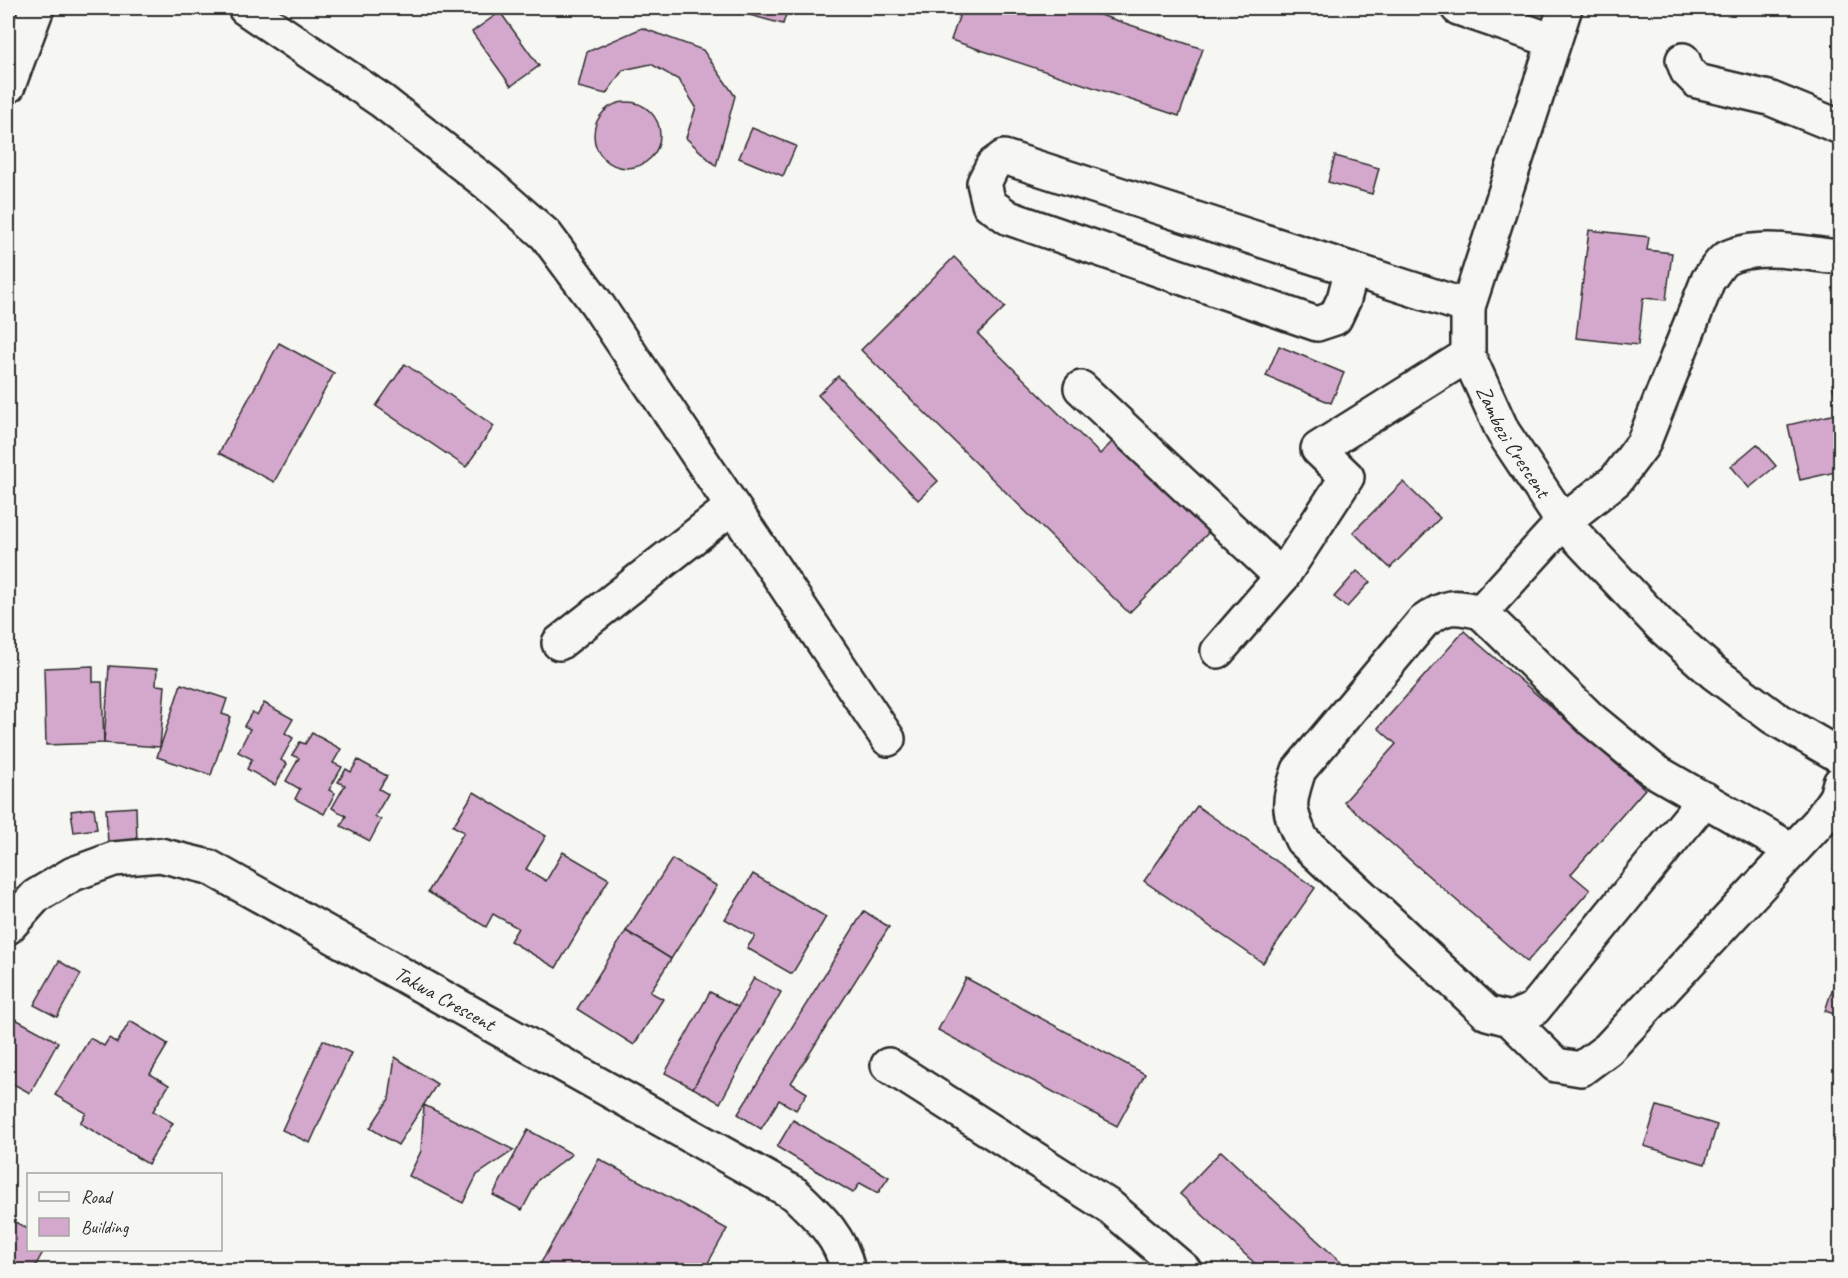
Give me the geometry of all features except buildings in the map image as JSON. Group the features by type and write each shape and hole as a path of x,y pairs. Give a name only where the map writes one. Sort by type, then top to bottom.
{"street":[{"path":"8,86 38,8"},
{"path":"245,8 382,102 488,184 546,235 597,304 888,739"},
{"path":"1458,8 1554,41"},
{"name":"Zambezi Crescent","path":"1565,8 1468,307 1468,356 1503,432 1563,522 1661,626 1714,673 1773,717 1840,756"},
{"path":"1683,60 1687,71 1697,81 1769,98 1840,127"},
{"path":"1352,269 1344,299 1335,318 1317,324 1009,218 989,204 984,183 993,165 1004,157 1352,269 1468,307"},
{"path":"1481,612 1563,522 1616,480 1643,444 1708,280 1724,260 1747,252 1763,250 1840,257"},
{"path":"1218,651 1282,577 1347,477 1318,449 1468,356"},
{"path":"1081,388 1282,577"},
{"path":"559,643 732,507"},
{"path":"1792,850 1653,770 1592,720 1481,612 1459,606 1441,609 1423,622 1299,770 1292,792 1290,815 1302,840 1487,1013 1510,1019 1556,1065 1581,1069 1608,1048 1819,822 1836,797 1840,783"},
{"path":"1510,1019 1534,1009 1705,799"},
{"name":"Takwa Crescent","path":"8,927 36,896 73,874 114,859 160,855 209,867 795,1194 826,1224 844,1256 848,1270"},
{"path":"888,1065 1110,1207 1184,1270"}]}
